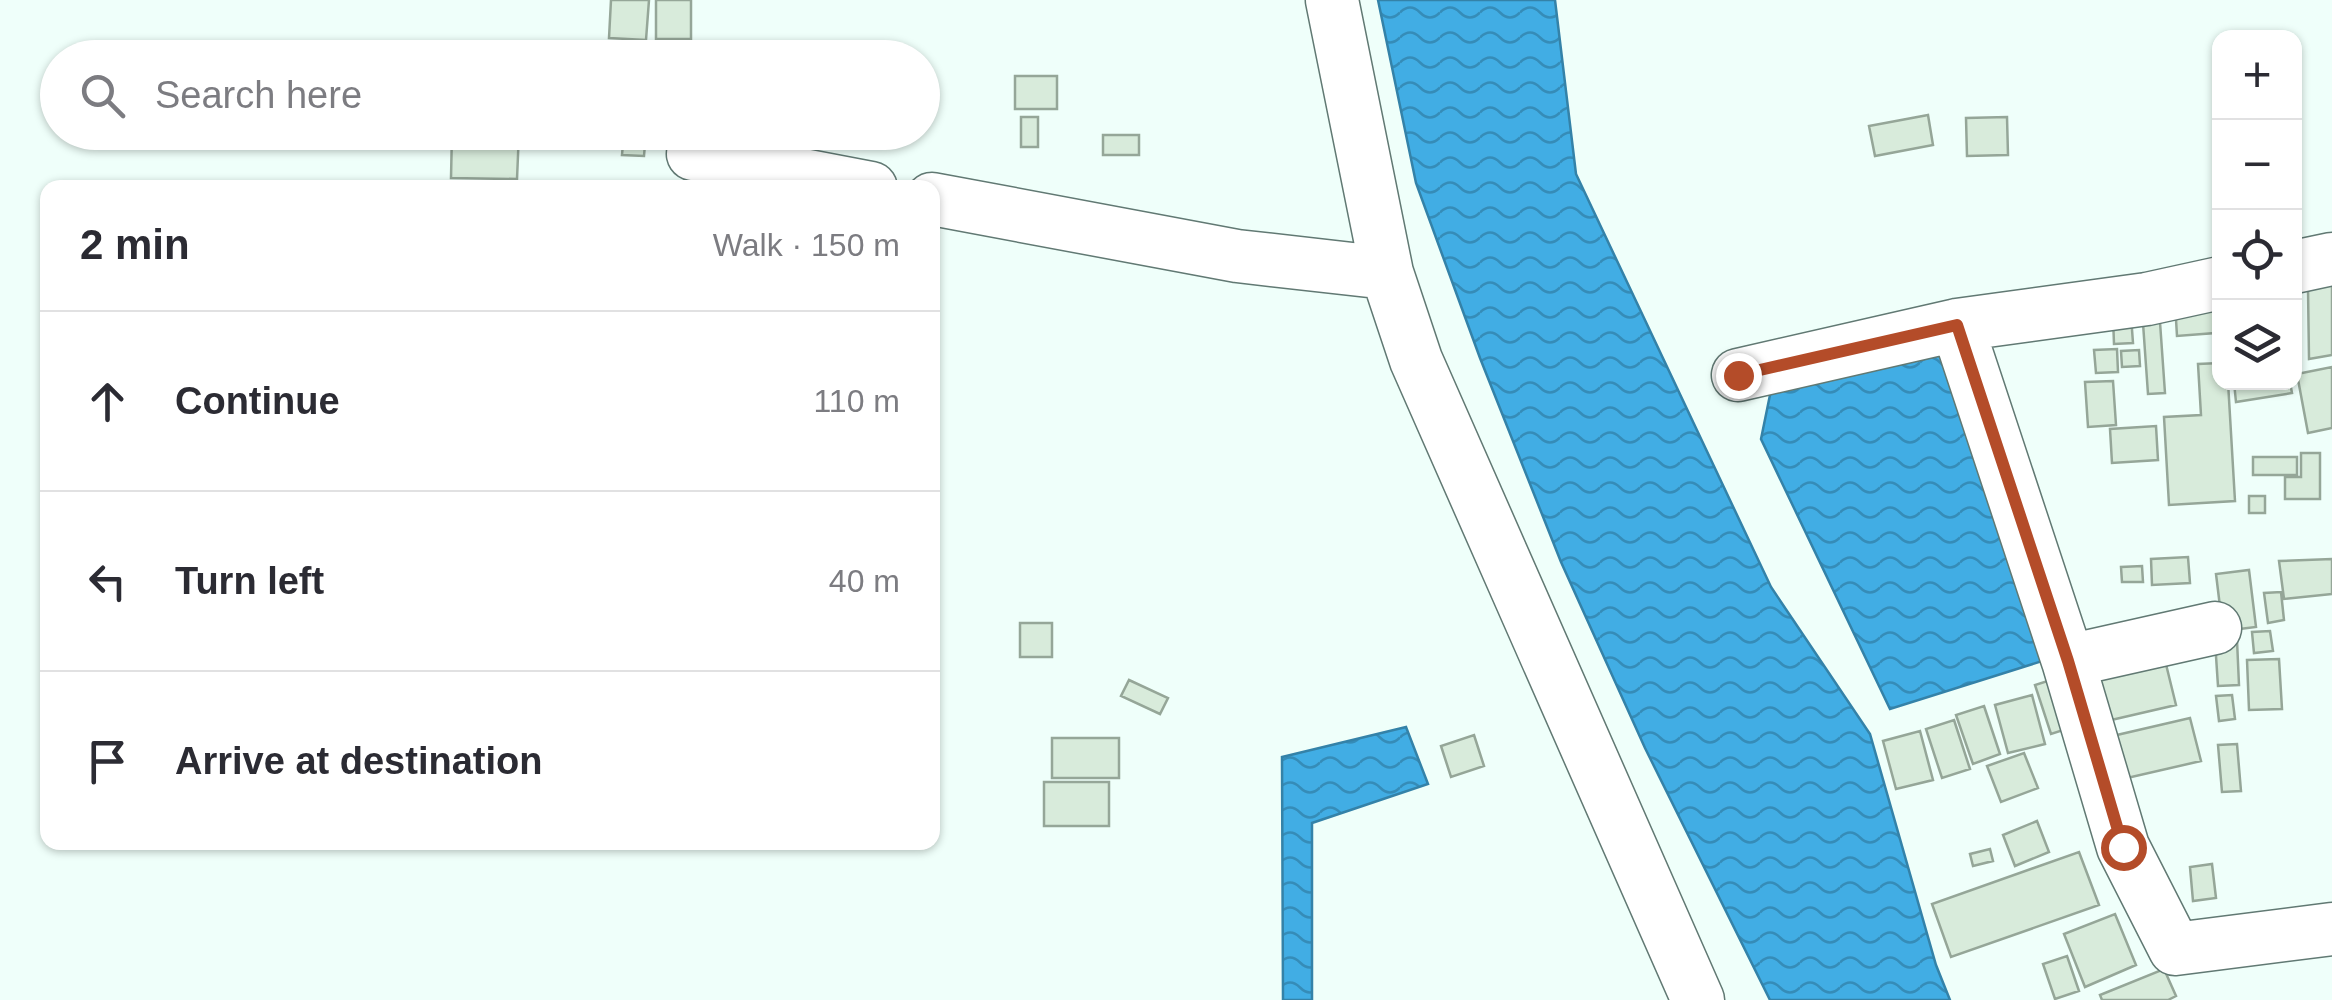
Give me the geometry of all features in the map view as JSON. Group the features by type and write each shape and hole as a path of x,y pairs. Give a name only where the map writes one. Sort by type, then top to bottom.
{"street":[{"path":"1332,0 1387,273 1416,360 1698,1000"},
{"path":"693,154 829,180"},
{"path":"940,200 1237,256 1387,273"},
{"path":"2302,265 2332,259"},
{"path":"1738,375 1957,325 2147,299 2212,285"},
{"path":"1957,325 2068,661 2123,847 2175,949 2332,928"},
{"path":"2068,661 2214,628"}],"water":[{"path":"1378,0 1555,0 1576,174 1771,587 1870,734 1936,965 1950,1000 1770,1000 1645,748 1561,562 1480,358 1416,183"},
{"path":"1946,348 2055,657 1890,709 1761,439 1771,390"},
{"path":"1406,727 1428,784 1312,823 1312,1000 1283,1000 1282,757"}],"building":[{"path":"611,0 649,0 646,40 609,38"},
{"path":"656,0 691,0 691,39 656,39"},
{"path":"1015,76 1057,76 1057,109 1015,109"},
{"path":"1928,115 1933,145 1875,156 1869,126"},
{"path":"1021,117 1038,117 1038,147 1021,147"},
{"path":"2007,117 2008,155 1967,156 1966,118"},
{"path":"1103,135 1139,135 1139,155 1103,155"},
{"path":"452,150 518,150 517,179 451,178"},
{"path":"622,150 644,150 644,156 622,155"},
{"path":"2332,285 2332,355 2309,359 2308,289"},
{"path":"2212,300 2212,333 2177,336 2175,303"},
{"path":"2159,308 2165,393 2148,394 2142,309"},
{"path":"2131,316 2133,343 2114,344 2113,317"},
{"path":"2117,349 2118,372 2096,373 2094,350"},
{"path":"2139,350 2140,366 2122,367 2121,351"},
{"path":"2212,363 2212,390 2228,390 2235,501 2169,505 2164,417 2201,415 2198,364"},
{"path":"2332,367 2332,428 2308,433 2300,390 2302,373"},
{"path":"2113,381 2116,425 2088,427 2085,382"},
{"path":"2235,390 2291,390 2292,393 2236,402"},
{"path":"2156,426 2158,460 2112,463 2110,429"},
{"path":"2301,453 2320,453 2320,499 2285,499 2285,477 2301,477"},
{"path":"2253,457 2297,457 2297,475 2253,475"},
{"path":"2249,496 2265,496 2265,513 2249,513"},
{"path":"2188,557 2190,583 2152,585 2151,559"},
{"path":"2332,559 2332,594 2284,599 2279,561"},
{"path":"2142,566 2143,582 2122,582 2121,567"},
{"path":"2249,570 2256,627 2223,631 2216,574"},
{"path":"2281,592 2284,620 2268,623 2264,593"},
{"path":"1020,623 1052,623 1052,657 1020,657"},
{"path":"2270,631 2273,651 2254,653 2252,632"},
{"path":"2237,640 2239,685 2218,686 2215,641"},
{"path":"2162,648 2176,705 2107,721 2093,664"},
{"path":"2279,659 2282,709 2249,710 2247,660"},
{"path":"2063,676 2079,725 2051,734 2035,685"},
{"path":"1129,680 1168,698 1160,714 1121,696"},
{"path":"2032,695 2045,744 2008,753 1995,705"},
{"path":"2232,695 2235,719 2219,721 2216,696"},
{"path":"1984,706 2000,754 1973,764 1956,715"},
{"path":"2190,718 2201,761 2114,781 2104,738"},
{"path":"1954,720 1970,769 1942,778 1926,729"},
{"path":"1920,731 1933,780 1896,789 1883,741"},
{"path":"1474,735 1484,766 1451,777 1441,746"},
{"path":"1052,738 1119,738 1119,778 1052,778"},
{"path":"2237,744 2241,791 2222,792 2218,745"},
{"path":"2024,753 2038,788 2001,802 1987,766"},
{"path":"1044,782 1109,782 1109,826 1044,826"},
{"path":"2037,821 2049,852 2015,866 2003,835"},
{"path":"1990,849 1993,861 1973,866 1970,854"},
{"path":"2079,852 2099,905 1951,957 1932,904"},
{"path":"2212,864 2216,898 2193,901 2190,867"},
{"path":"2115,914 2136,965 2085,987 2064,934"},
{"path":"2067,956 2079,991 2055,999 2043,964"},
{"path":"2164,969 2176,996 2168,1000 2102,1000 2100,995"}],"route":[{"path":"1738,375 1957,325 2068,661 2123,847"}]}
